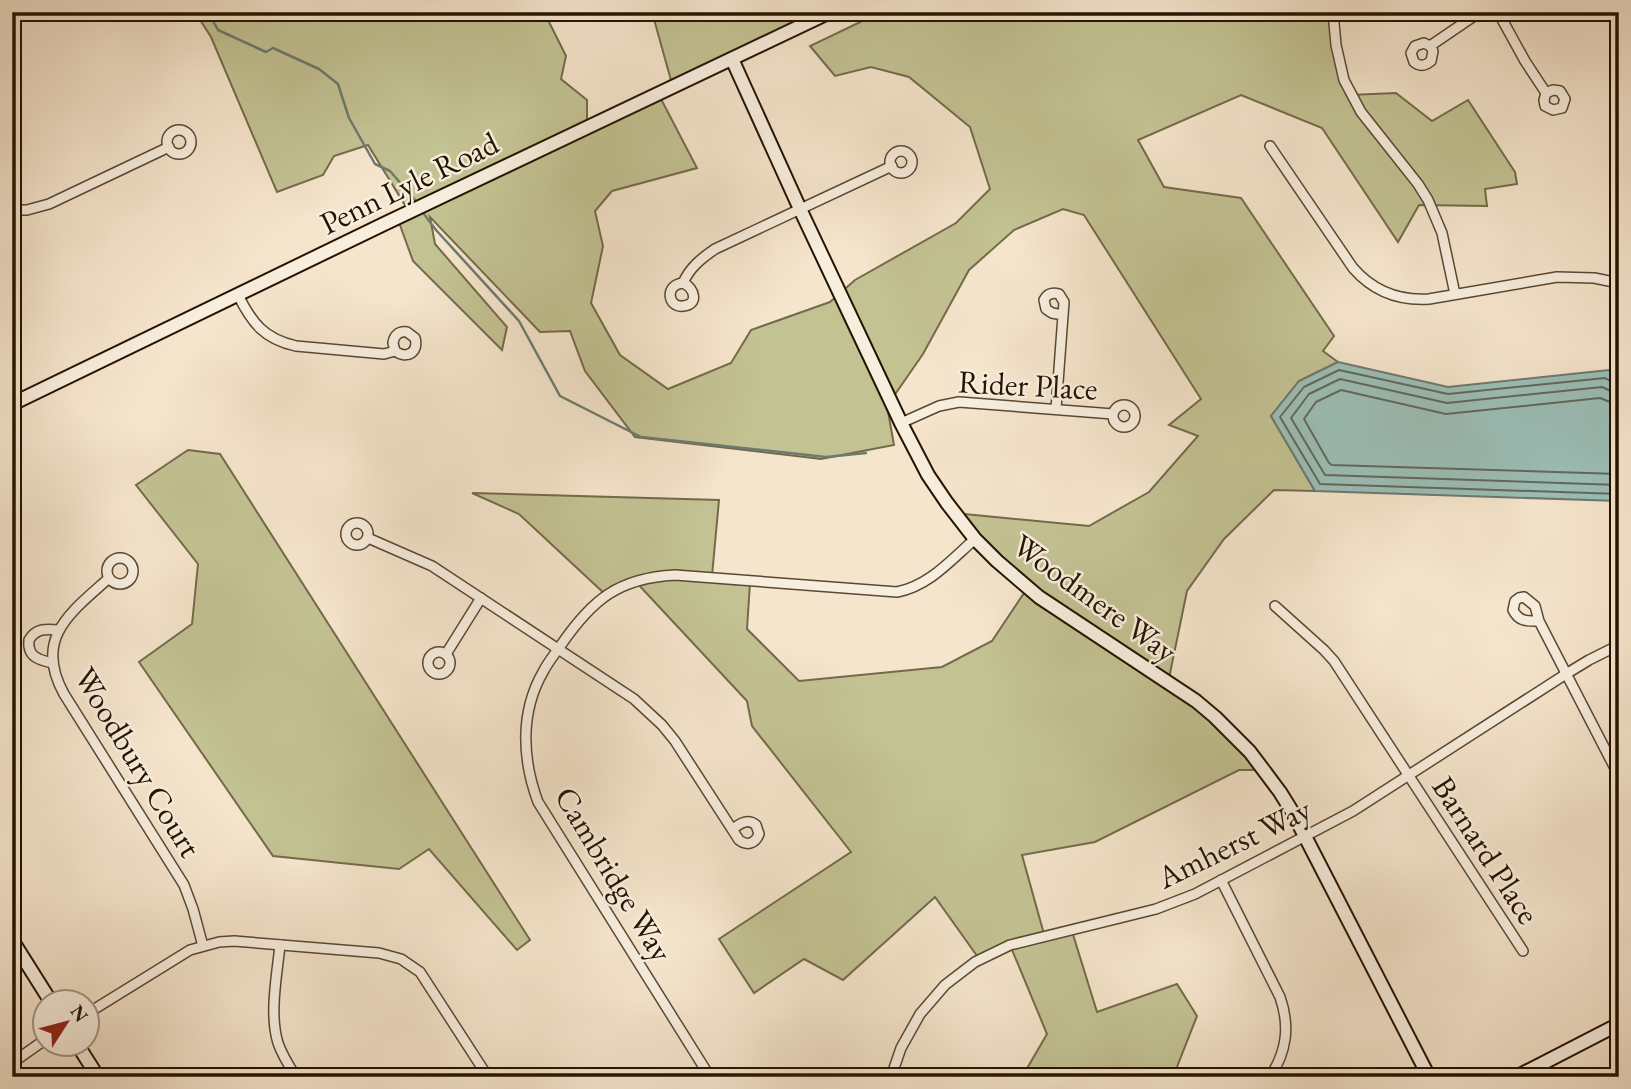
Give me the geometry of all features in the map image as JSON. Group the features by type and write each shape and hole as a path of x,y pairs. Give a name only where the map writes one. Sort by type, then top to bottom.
{"street":[{"name":"Penn Lyle Road","path":"12,404 830,12"},
{"path":"1333,12 1336,44 1344,80 1361,112 1428,200 1443,233 1455,294"},
{"path":"1430,46 1480,12"},
{"path":"1498,12 1546,93"},
{"name":"Woodmere Way","path":"732,59 901,422 947,503 975,539 1039,597 1196,701 1215,717 1266,771 1293,813 1429,1077"},
{"path":"1270,146 1353,268 1369,284 1392,295 1429,299 1557,277 1594,278 1619,283"},
{"path":"12,210 27,210 49,204 169,147"},
{"path":"683,283 696,263 715,249 892,166"},
{"path":"238,295 255,324 284,343 384,354 395,351"},
{"path":"1056,409 1063,316"},
{"name":"Rider Place","path":"901,422 939,406 959,402 1113,414"},
{"path":"368,538 432,566 634,699 675,741 733,829"},
{"name":"Cambridge Way","path":"710,1077 547,817 533,788 526,752 527,719 535,687 558,649 591,607 616,589 642,579 675,575 897,592 908,590 928,580 975,539"},
{"name":"Woodbury Court","path":"109,578 71,612 59,630 55,640 55,675 64,694 184,885 203,946"},
{"path":"446,654 481,598"},
{"name":"Barnard Place","path":"1275,606 1334,661 1523,951"},
{"path":"1539,621 1619,776"},
{"path":"53,663 41,661 32,655 29,640 42,629 59,630"},
{"name":"Amherst Way","path":"891,1077 901,1048 920,1014 945,985 975,962 1018,943 1167,905 1195,894 1353,811 1566,674 1619,645"},
{"path":"1221,880 1284,1007 1285,1046 1270,1077"},
{"path":"12,940 42,988"},
{"path":"102,1004 176,957 203,946 234,941 390,955 411,964 425,979 488,1077"},
{"path":"280,945 274,1026 282,1054 296,1077"},
{"path":"1516,1077 1619,1024"},
{"path":"12,1063 32,1049"},
{"path":"86,1058 98,1077"}],"shaded area":[{"path":"195,12 544,12 566,56 561,79 587,100 587,130 660,97 697,168 612,191 595,211 603,246 591,303 620,355 668,389 731,363 751,330 830,302 855,280 956,223 990,189 970,127 909,77 871,67 835,76 810,46 881,12 1334,12 1349,95 1396,93 1432,121 1468,100 1515,172 1517,184 1485,189 1487,206 1419,205 1398,242 1322,128 1241,95 1138,140 1164,187 1241,198 1334,336 1323,351 1338,362 1299,381 1271,416 1315,491 1274,490 1224,539 1187,591 1168,683 1263,770 1239,770 1095,842 1022,855 1044,934 1071,928 1097,1012 1177,984 1197,1016 1173,1077 1043,1077 1025,1072 1047,1034 1010,945 980,960 935,897 843,980 804,959 754,993 719,939 851,852 752,726 747,701 636,582 606,595 519,514 472,493 719,500 712,576 750,583 747,629 799,681 942,667 992,641 1026,590 954,513 1089,526 1149,492 1198,436 1169,425 1201,399 1084,215 1063,209 1014,230 969,270 923,354 887,406 894,445 821,459 635,437 585,371 570,331 540,332 430,217 435,244 507,327 502,350 413,261 397,217 408,210 368,145 334,156 323,175 277,192 211,37"},
{"path":"652,12 820,12 674,91"},
{"path":"188,450 220,454 530,940 517,950 429,849 399,869 273,856 139,662 192,624 198,564 136,485"}],"water":[{"path":"1338,362 1448,387 1609,370 1619,378 1619,501 1315,491 1271,416 1299,381"}],"waterway":[{"path":"208,12 218,30 266,52 273,48 319,69 338,84 349,118 375,164 390,171 415,200"},
{"path":"424,214 519,321 560,396 641,437 826,457 866,453"}]}
